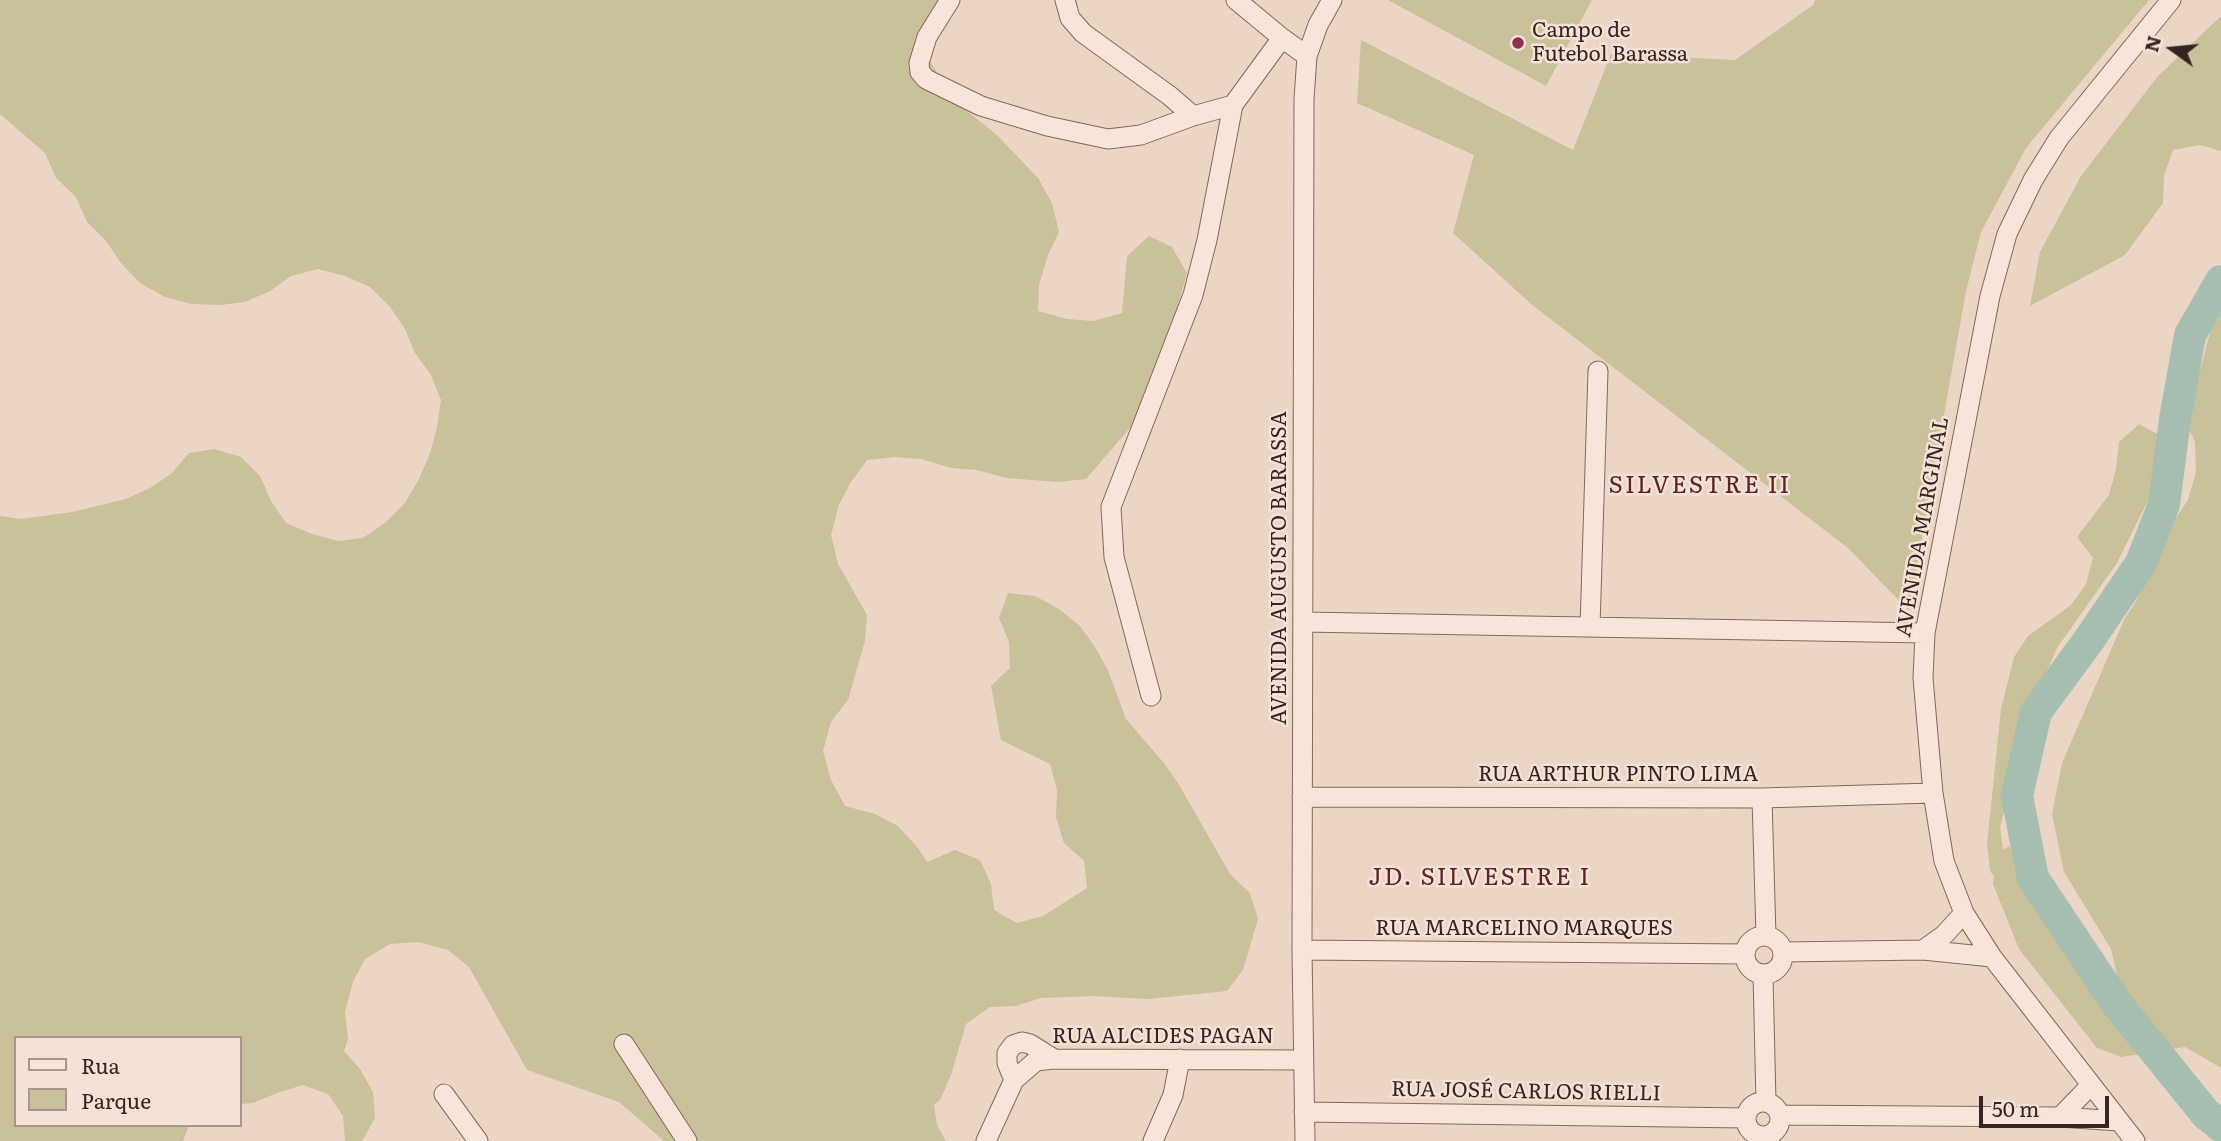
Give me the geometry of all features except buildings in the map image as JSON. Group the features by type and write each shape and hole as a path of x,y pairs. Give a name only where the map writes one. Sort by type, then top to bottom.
{"street":[{"path":"950,0 927,37 919,63 920,72 926,79 981,106 1047,126 1108,139 1141,135 1233,105"},
{"path":"1065,0 1070,19 1083,33 1170,96 1193,116"},
{"path":"1236,0 1307,56"},
{"name":"AVENIDA AUGUSTO BARASSA","path":"1305,1141 1302,950 1304,99 1307,56 1318,25 1332,0"},
{"name":"AVENIDA MARGINAL","path":"2135,1141 1992,957 1964,913 1944,861 1933,793 1923,678 1925,633 1990,296 2007,234 2033,180 2059,138 2171,0"},
{"path":"1151,696 1114,557 1111,507 1194,295 1233,105 1282,37"},
{"path":"1590,627 1598,371"},
{"path":"1303,622 1925,633"},
{"name":"RUA ARTHUR PINTO LIMA","path":"1302,797 1762,798 1933,793"},
{"path":"1762,798 1766,936"},
{"path":"1923,950 1944,935 1964,913"},
{"path":"1766,936 1774,938 1783,952 1781,965 1776,971 1763,975 1749,968 1745,954 1752,940 1766,936"},
{"name":"RUA MARCELINO MARQUES","path":"1302,950 1745,954"},
{"path":"1783,952 1923,950 1992,957"},
{"path":"1763,975 1773,1109 1779,1124 1765,1139 1752,1132 1746,1118 1749,1109 1757,1103 1773,1109 2119,1121"},
{"path":"624,1044 688,1141"},
{"path":"1153,1141 1173,1095 1180,1059"},
{"name":"RUA ALCIDES PAGAN","path":"986,1141 1019,1074 1036,1061 1303,1060"},
{"path":"2060,1117 2091,1085"},
{"path":"444,1094 478,1141"},
{"name":"RUA JOSÉ CARLOS RIELLI","path":"1304,1112 1746,1118"}],"green space":[{"path":"0,0 954,0 924,50 953,100 996,134 1038,178 1052,203 1059,232 1048,255 1039,285 1038,311 1067,319 1093,321 1122,313 1127,256 1149,236 1172,247 1187,273 1162,362 1141,415 1086,479 1058,482 1006,478 977,470 951,468 921,459 895,457 867,460 851,482 839,505 831,535 838,564 867,615 865,641 848,700 831,722 823,751 831,780 845,806 875,814 898,826 927,862 955,850 980,860 991,884 994,910 1017,923 1043,916 1087,888 1084,861 1064,843 1056,817 1057,790 1050,764 1001,740 991,686 1010,668 1009,642 999,618 1008,593 1035,596 1059,609 1080,626 1108,670 1126,719 1178,783 1230,874 1250,893 1258,919 1243,970 1227,991 1148,999 1093,996 1041,998 1016,1006 990,1007 966,1024 951,1075 940,1100 934,1105 937,1125 946,1141 664,1141 619,1102 527,1070 469,967 448,950 418,942 390,944 365,959 353,982 345,1012 348,1039 344,1051 360,1069 373,1092 375,1118 362,1141 345,1141 343,1116 328,1094 303,1085 253,1103 242,1104 242,1036 14,1036 14,1127 188,1127 183,1141 0,1141 0,516 21,519 72,512 126,499 150,488 172,473 189,453 214,449 241,457 260,476 271,501 286,523 338,541 363,538 386,522 405,503 419,479 430,453 441,400 431,375 415,353 405,329 390,307 370,287 345,276 318,269 291,276 270,291 245,302 220,305 191,304 165,297 140,283 87,222 76,197 56,178 45,153 0,114"},
{"name":"Campo de Futebol Barassa","path":"1388,0 1592,0 1546,86"},
{"path":"1815,0 2149,0 2026,148 1981,232 1966,291 1909,611 1848,548 1531,304 1453,233 1474,155 1357,103 1361,40 1573,150 1611,54 1735,60 1813,5"},
{"path":"2221,16 2221,151 2200,145 2173,150 2164,176 2163,203 2125,255 2030,306 2040,252 2081,176 2158,76"},
{"path":"2221,310 2221,1068 2185,1047 2121,1057 2097,1048 2019,949 1993,884 1994,876 1990,871 1987,844 2001,709 2014,657 2028,636 2071,605 2086,584 2093,558 2077,537 2109,495 2119,442 2139,424 2163,437 2162,465 2153,490 2117,563 2057,648 2027,723 2000,827 2003,850 2009,846 2074,940 2099,967 2117,975 2111,949 2064,872 2052,814 2062,763 2124,620 2135,603 2171,525 2188,500 2196,472 2195,442 2186,423 2210,333"}],"waterway":[{"path":"2221,281 2190,335 2164,504 2141,563 2036,712 2017,796 2033,878 2117,1004 2206,1114 2221,1126"}],"place":[{"name":"Campo de Futebol Barassa","path":"1518,43"}],"district":[{"name":"SILVESTRE II","path":"1700,486"},
{"name":"JD. SILVESTRE I","path":"1480,878"}]}
